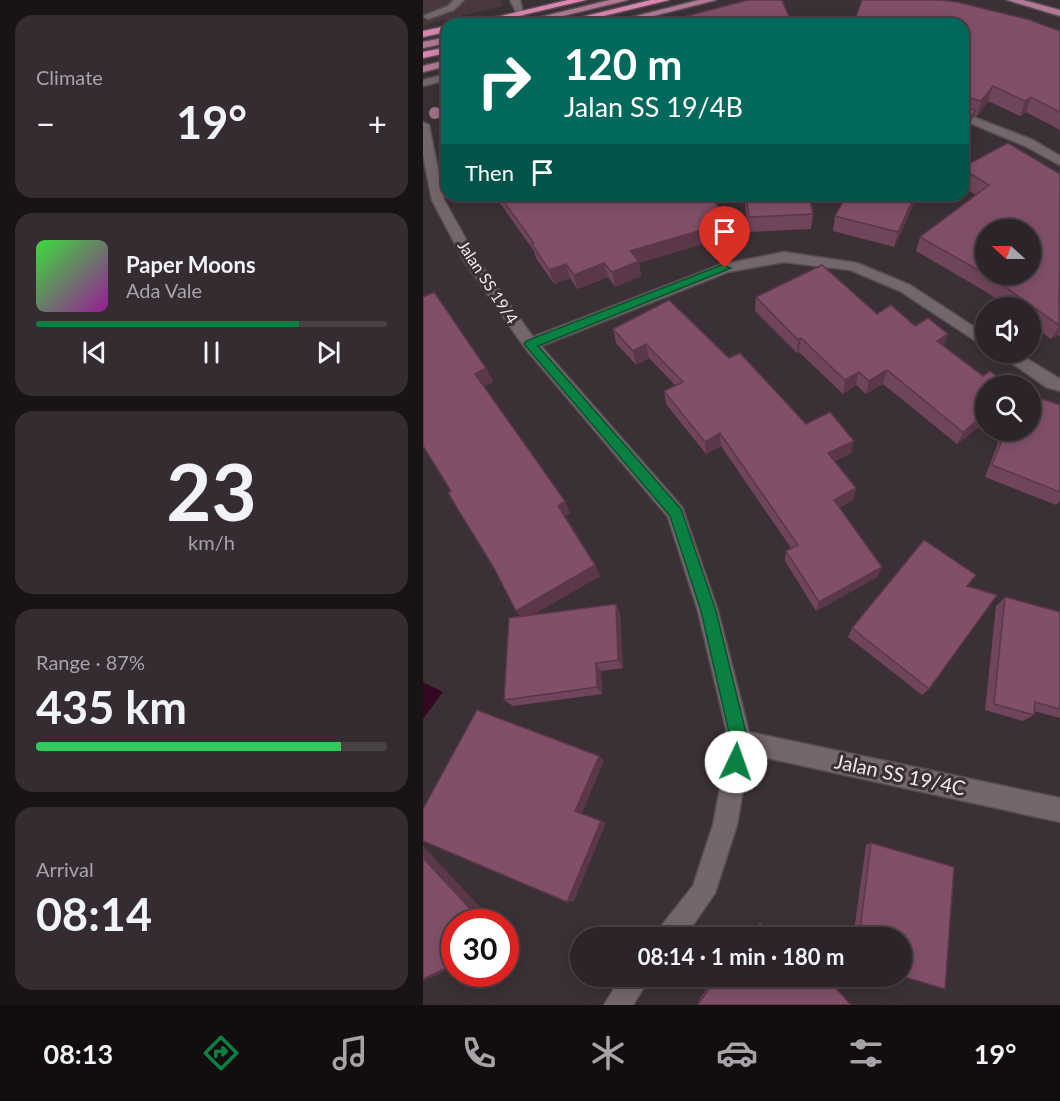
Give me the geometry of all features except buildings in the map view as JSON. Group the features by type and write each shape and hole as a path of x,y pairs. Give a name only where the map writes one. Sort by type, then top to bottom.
{"highway":[{"path":"501,18 581,0"},
{"path":"585,18 665,0"},
{"path":"423,34 441,30"},
{"path":"423,55 441,51"}],"main road":[{"path":"544,18 623,0"},
{"path":"635,18 711,0"},
{"path":"1012,0 1060,13"},
{"path":"423,45 441,41"},
{"path":"423,69 441,64"}],"street":[{"path":"428,16 451,8 459,0"},
{"path":"515,0 521,14"},
{"path":"682,18 719,9"},
{"path":"423,83 441,78"},
{"path":"969,118 1029,143 1060,161"},
{"name":"Jalan SS 19/4","path":"423,125 441,181"},
{"name":"Jalan SS 19/4","path":"448,201 471,261 530,344 676,513 708,611 739,741 725,825 703,893 677,927"},
{"path":"530,344 725,268 784,257 852,266 905,288 975,334"},
{"path":"1020,363 1052,383 1060,385"},
{"name":"Jalan SS 19/4C","path":"739,741 1060,810"},
{"path":"617,1005 630,987"}],"shaded area":[{"path":"423,0 501,0 503,6 452,18 441,18 441,21 423,25"},
{"path":"423,682 443,692 423,719"}],"route":[{"path":"725,268 530,344 676,513 708,611 739,741 736,762"}]}
